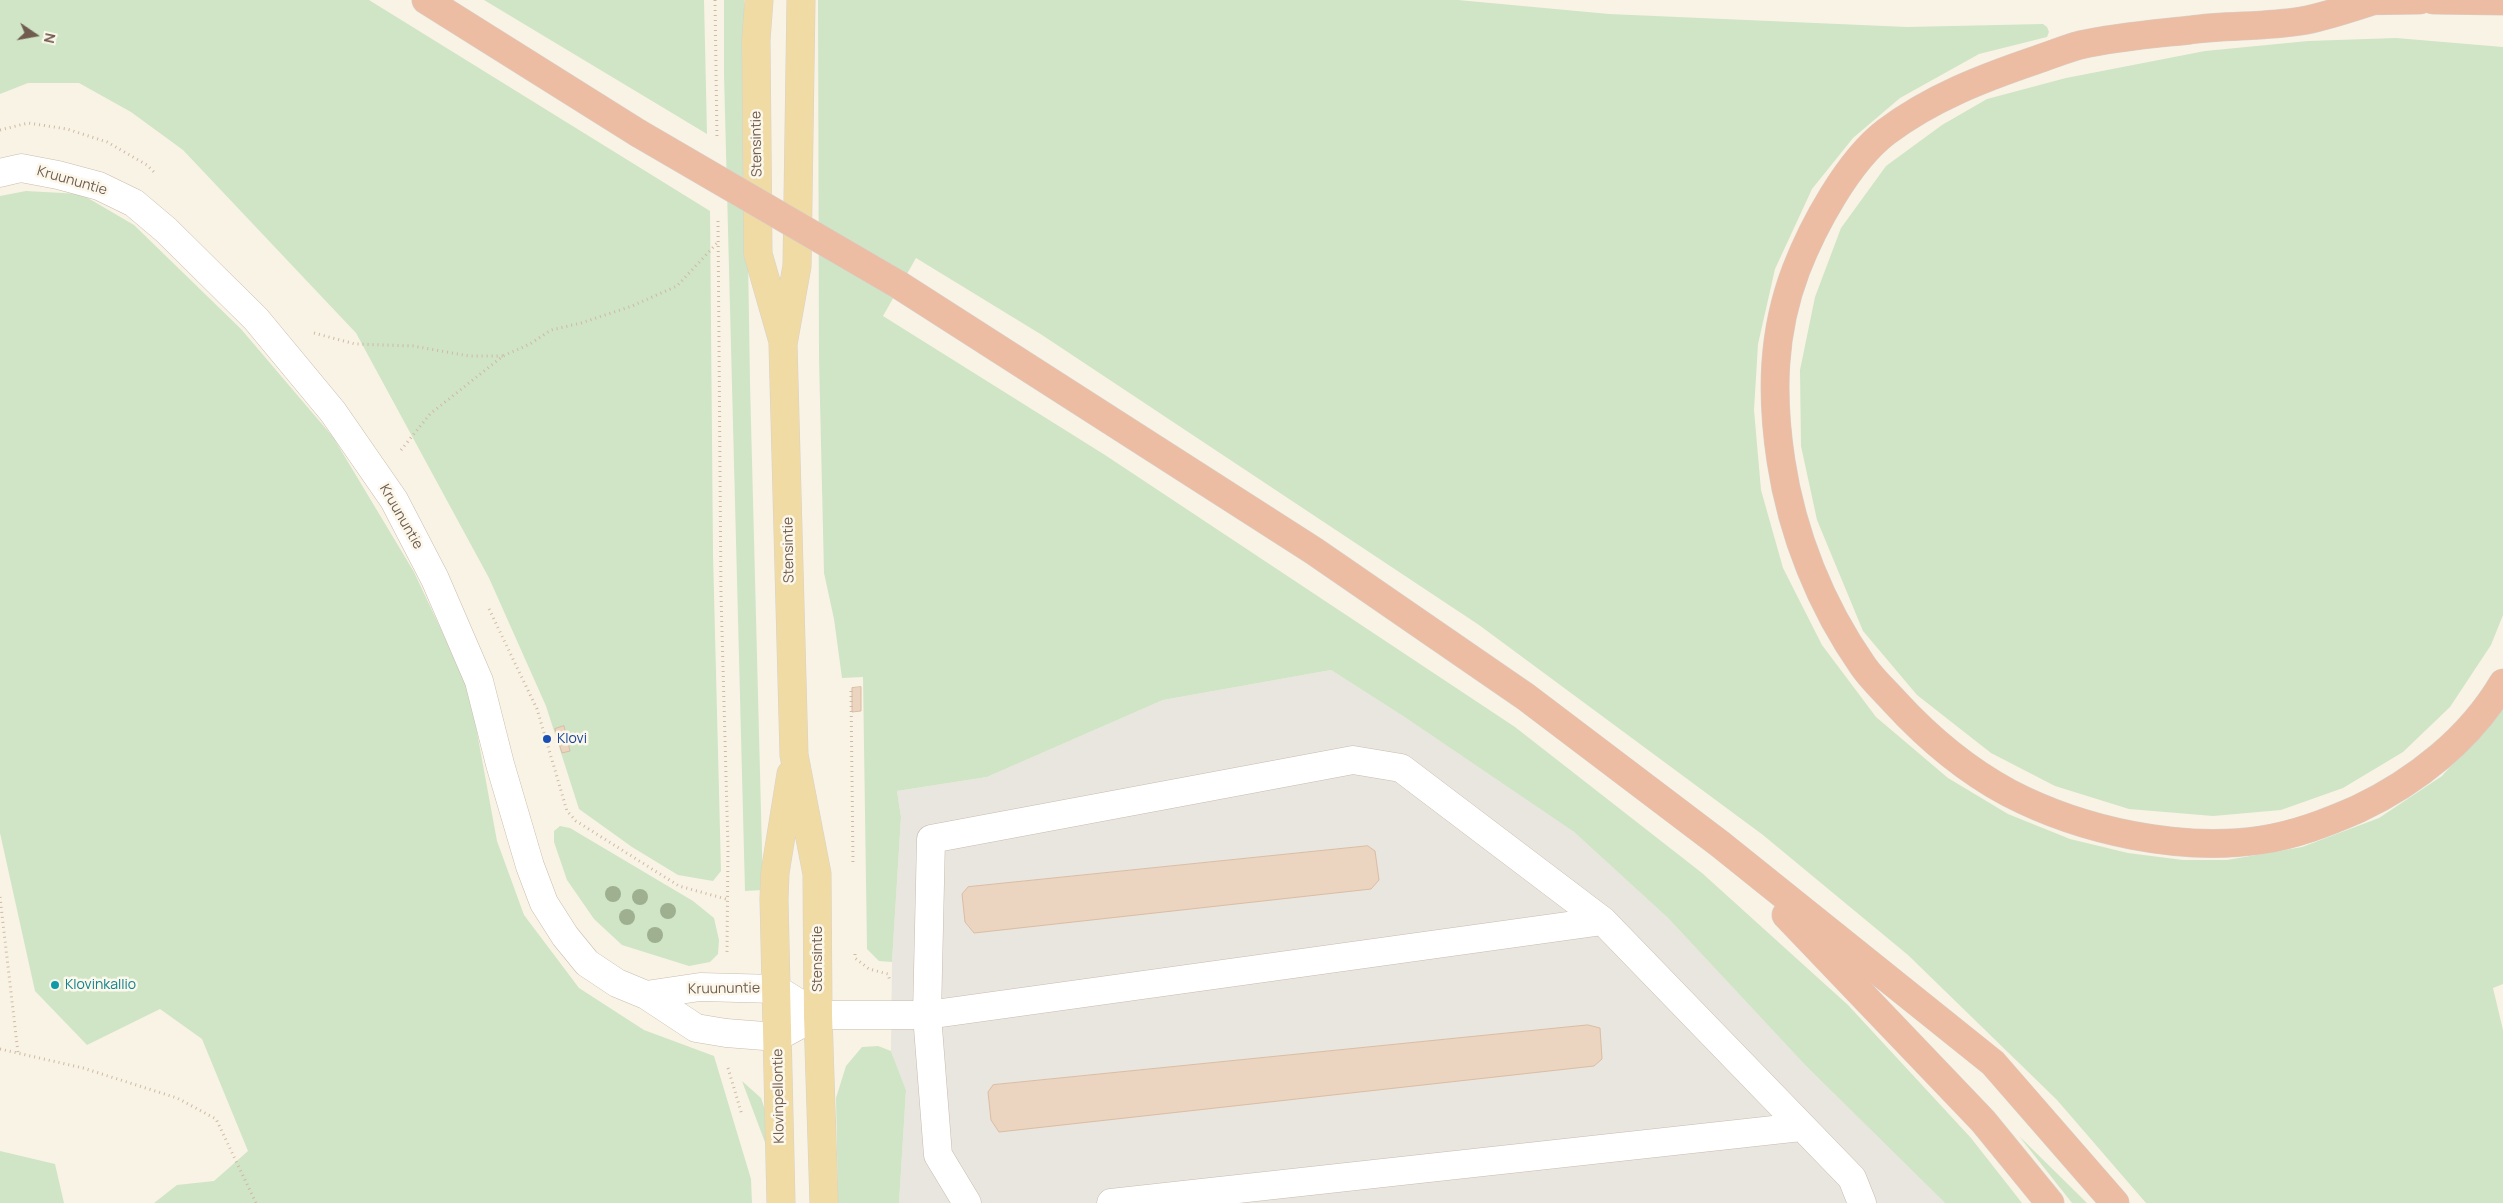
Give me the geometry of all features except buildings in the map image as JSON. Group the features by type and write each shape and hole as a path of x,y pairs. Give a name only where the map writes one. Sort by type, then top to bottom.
{"highway":[{"path":"426,0 638,133 899,285 1314,551 1526,697 1720,844 1994,1063 2115,1203"},
{"path":"2306,0 2420,0"},
{"path":"2434,0 2503,1"},
{"path":"2373,1 2302,21 2193,29 2078,46 1985,77 1923,108 1882,135 1843,180 1808,239 1784,303 1774,366 1776,427 1785,490 1804,554 1832,615 1864,668 1910,719 1956,759 2010,793 2069,818 2127,834 2198,843 2260,840 2318,827 2374,801 2421,771 2465,734 2503,684"},
{"path":"1720,844 1983,1121 2050,1203"}],"main road":[{"name":"Stensintie","path":"759,0 756,40 758,254 784,344"},
{"name":"Stensintie","path":"801,0 797,266 784,344 794,756 817,874 818,1014"},
{"name":"Stensintie","path":"776,989 775,873 794,756"},
{"name":"Klovinpellontie","path":"776,989 781,1203"},
{"path":"818,1014 824,1203"}],"street":[{"name":"Kruununtie","path":"0,173 21,168 58,174 99,186 134,203 166,230 256,319 333,412 394,500 435,579 479,681 527,857 544,903 565,936 587,963 617,983 646,995 696,1028 777,1037"},
{"path":"967,1203 938,1155 914,1015 931,839 1354,760 1401,768 1603,921 1852,1178 1862,1203"},
{"path":"777,1037 818,1014 914,1015 1603,921"},
{"name":"Kruununtie","path":"646,995 700,987 776,989 818,1014"},
{"path":"1111,1203 1801,1127"}],"path":[{"path":"715,0 717,145"},
{"path":"718,212 717,324 721,594 728,848 726,900"},
{"path":"399,453 430,414 503,356 530,344 551,330 581,323 632,306 677,286 719,241"},
{"path":"311,332 355,344 414,346 469,356 503,356"},
{"path":"851,691 853,867"},
{"path":"0,897 18,1053"},
{"path":"855,950 855,958 869,969 888,974 914,1015"},
{"path":"0,1049 83,1068 177,1098 216,1119 256,1203"}],"shaded area":[{"path":"1331,670 1403,716 1574,832 1668,918 1806,1066 1945,1203 899,1203 906,1090 891,1051 892,962 901,817 897,791 987,777 1163,700"}],"green space":[{"path":"0,0 369,0 710,211 713,554 721,871 713,881 678,875 632,847 579,809 546,706 489,578 356,333 183,150 131,112 79,83 28,83 0,94"},
{"path":"484,0 704,0 707,134"},
{"path":"724,0 744,0 750,383 763,890 745,891 724,74"},
{"path":"818,0 1458,0 1609,14 1907,27 2043,24 2049,32 2047,37 1979,54 1900,98 1853,138 1812,189 1775,269 1758,344 1754,410 1761,490 1783,568 1822,645 1876,717 1948,778 2008,814 2070,839 2128,853 2183,860 2227,860 2302,847 2379,818 2442,776 2503,707 2503,984 2493,988 2503,1030 2503,1203 2146,1203 2057,1100 1908,955 1763,835 1479,625 1042,335 916,258 883,316 1105,455 1515,727 1702,873 1848,1005 1971,1138 2022,1203 1945,1203 1806,1066 1668,918 1574,832 1403,716 1331,670 1163,700 987,777 897,791 901,817 892,962 879,961 867,949 863,677 842,678 834,619 824,573 819,358"},
{"path":"2396,38 2503,47 2503,615 2491,645 2450,707 2403,752 2343,788 2281,810 2213,816 2129,809 2055,786 1991,753 1917,695 1863,631 1817,520 1801,446 1800,370 1815,297 1841,228 1886,166 1942,125 1987,99 2066,78 2205,51 2308,41"},
{"path":"26,191 81,194 134,225 241,329 333,437 414,572 469,689 497,841 524,915 579,988 644,1030 714,1056 751,1179 752,1203 154,1203 177,1185 214,1181 248,1151 202,1039 160,1009 87,1045 35,991 0,833 0,196"},
{"path":"560,826 570,828 693,901 714,918 719,940 718,954 710,962 689,966 622,945 594,919 567,880 554,842 554,831"},
{"path":"878,1046 891,1051 906,1090 899,1203 838,1203 836,1098 846,1066 862,1047"},
{"path":"742,1081 761,1098 770,1124 772,1161"},
{"path":"2019,1136 2087,1203 2072,1203"},
{"path":"0,1151 55,1164 64,1203 0,1203"}],"place":[{"name":"Klovi","path":"547,739"},
{"name":"Klovinkallio","path":"55,985"}]}
